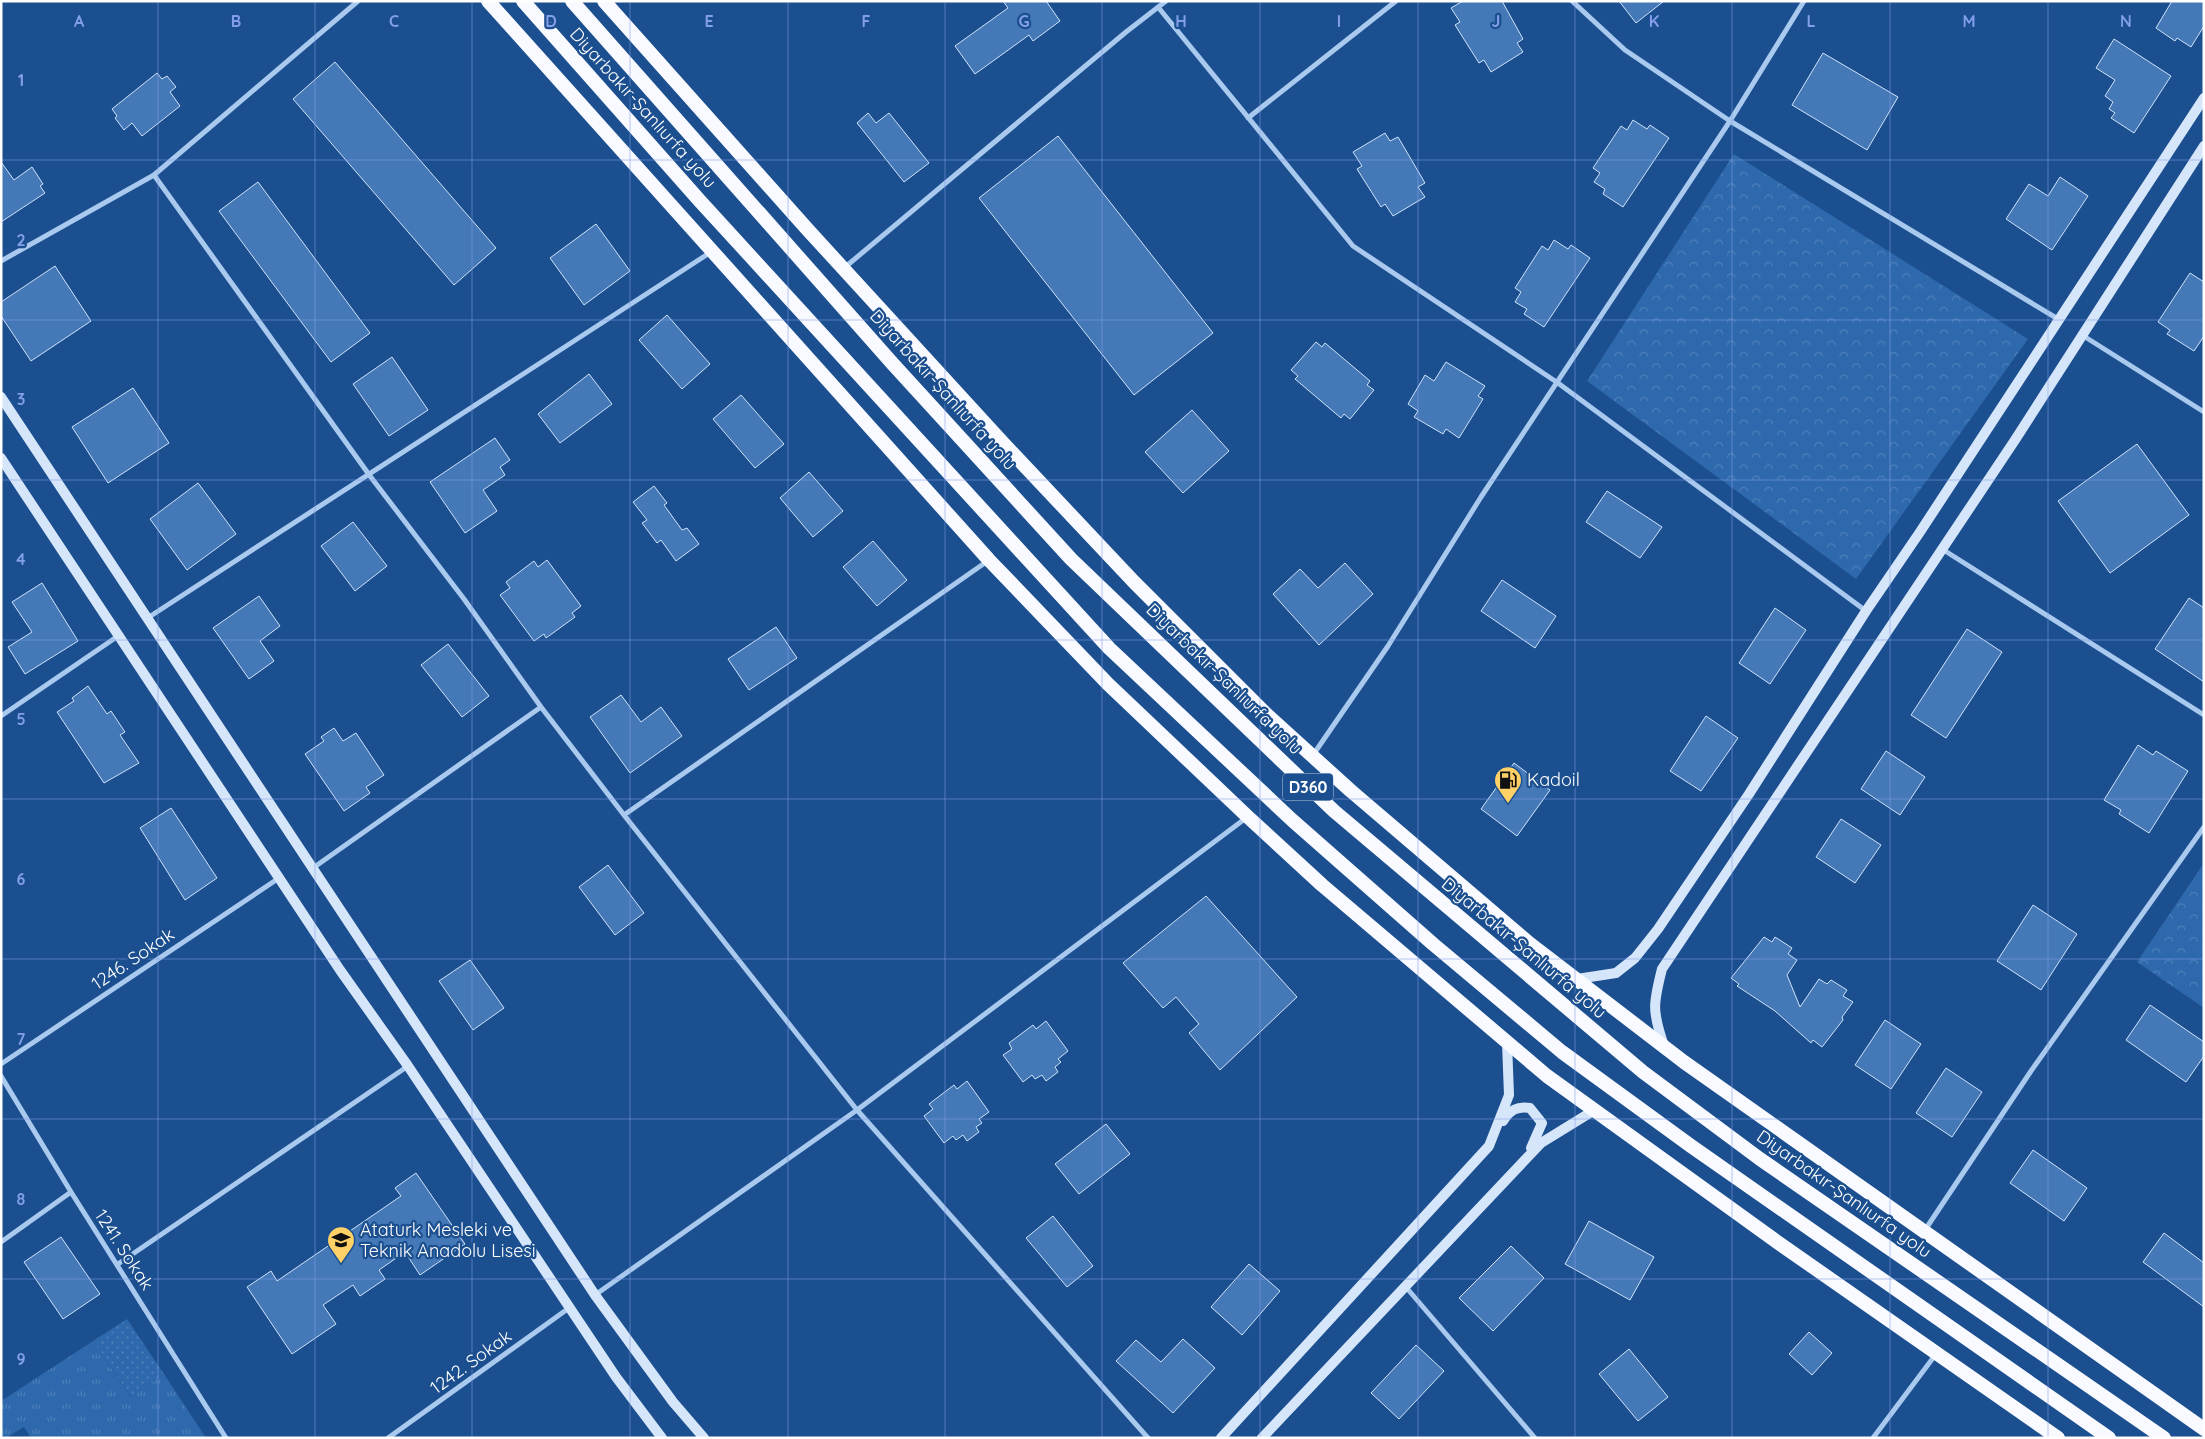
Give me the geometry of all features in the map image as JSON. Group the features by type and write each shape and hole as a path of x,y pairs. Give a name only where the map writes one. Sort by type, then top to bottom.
{"highway":[{"path":"488,1 714,250 989,560 1108,684 1322,885 1507,1043 1593,1111 2058,1438"},
{"name":"Diyarbakır-Şanlıurfa yolu","path":"523,1 712,214 1109,648 1292,820 1432,944 1562,1052 1691,1146 2109,1438"},
{"name":"Diyarbakır-Şanlıurfa yolu","path":"572,1 892,363 1071,559 1334,811 1643,1072 1760,1159 2164,1438"},
{"path":"604,1 843,268 1134,582 1266,714 1351,791 1530,942 1664,1047 2204,1429"}],"main road":[{"path":"1577,979 1616,972 1635,958 1658,929 1749,794 1866,611 1920,532 2204,98"},
{"path":"1664,1047 1654,1019 1654,1002 1662,969 1942,549 2204,146"},
{"path":"1,397 146,619 595,1295 673,1402 704,1438"},
{"path":"1,458 279,878 408,1066 569,1308 616,1377 662,1438"},
{"path":"1489,1146 1509,1094 1507,1043"},
{"path":"1221,1438 1489,1146 1508,1113 1520,1106 1530,1108 1542,1123 1523,1162"},
{"path":"1262,1438 1541,1143 1593,1111"}],"street":[{"path":"1,262 154,175 358,1"},
{"path":"843,268 1166,1"},
{"path":"1248,118 1396,1"},
{"path":"1572,1 1625,50 1730,121 2058,320"},
{"path":"1313,755 1388,646 1481,497 1730,121 1804,1"},
{"path":"1158,7 1353,246 1558,383 1866,611"},
{"path":"154,175 370,476 464,599 541,707 624,815 857,1110 1148,1438"},
{"path":"146,619 370,476 714,250"},
{"path":"2082,335 2204,412"},
{"path":"1942,549 2204,715"},
{"path":"624,815 989,560"},
{"path":"1,716 118,636"},
{"path":"313,868 541,707"},
{"path":"595,1295 857,1110 1248,817"},
{"path":"1924,1232 2031,1071 2204,827"},
{"name":"1246. Sokak","path":"1,1064 279,878"},
{"path":"118,1264 408,1066"},
{"name":"1241. Sokak","path":"1,1076 71,1192 226,1438"},
{"path":"1,1242 71,1192"},
{"path":"1405,1286 1535,1438"},
{"name":"1242. Sokak","path":"388,1438 569,1308"},
{"path":"1873,1438 1936,1354"}],"green space":[{"path":"1734,154 2028,339 1856,579 1587,381"},
{"path":"2204,863 2204,1008 2137,962"},
{"path":"127,1319 164,1374 131,1397 93,1341"},
{"path":"93,1341 131,1397 164,1374 206,1438 31,1438 24,1427 6,1438 1,1438 1,1401"}],"building":[{"path":"1003,1 1046,1 1060,21 1033,41 1029,35 975,74 955,46 1008,8"},
{"path":"1463,1 1502,1 1523,39 1517,43 1523,52 1491,72 1484,60 1479,63 1455,25 1460,22 1451,8"},
{"path":"1619,1 1664,1 1636,23"},
{"path":"2172,1 2204,1 2204,26 2191,47 2177,38 2175,41 2156,28"},
{"path":"2114,39 2171,76 2134,133 2111,118 2115,113 2109,109 2113,102 2105,96 2115,80 2096,68"},
{"path":"1823,53 1898,97 1867,150 1792,105"},
{"path":"335,62 496,248 454,285 293,99"},
{"path":"157,73 162,79 167,76 176,87 170,92 180,106 142,136 132,123 124,130 115,118 117,116 112,109"},
{"path":"868,113 876,123 889,113 929,163 904,182 857,123"},
{"path":"1633,120 1647,129 1650,125 1669,138 1623,207 1603,194 1605,189 1594,182 1600,173 1593,168 1621,126 1627,130"},
{"path":"1385,133 1390,141 1398,137 1425,183 1418,187 1425,197 1393,216 1385,204 1381,207 1357,169 1362,166 1353,152"},
{"path":"1058,136 1213,333 1134,395 979,198"},
{"path":"1,162 14,180 32,167 43,184 40,186 45,193 1,222"},
{"path":"2060,177 2088,196 2052,250 2006,219 2029,184 2048,196"},
{"path":"258,182 370,333 331,362 219,211"},
{"path":"596,224 630,271 584,305 550,258"},
{"path":"1554,240 1568,249 1571,245 1590,258 1544,327 1524,314 1527,309 1515,302 1521,292 1515,288 1542,246 1548,250"},
{"path":"55,266 91,321 31,361 1,316 1,302"},
{"path":"2190,273 2204,282 2204,336 2194,351 2167,334 2170,330 2158,322"},
{"path":"667,315 710,364 682,389 639,340"},
{"path":"1316,342 1322,347 1325,343 1370,381 1367,385 1374,390 1350,419 1344,414 1341,418 1295,379 1298,376 1291,370"},
{"path":"392,357 428,410 389,436 353,384"},
{"path":"1446,362 1485,386 1478,396 1483,399 1459,438 1446,429 1443,434 1414,417 1418,411 1408,404 1425,375 1434,381"},
{"path":"589,374 612,404 560,443 538,414"},
{"path":"133,388 169,443 108,483 72,427"},
{"path":"741,395 784,444 755,468 713,419"},
{"path":"1192,410 1229,451 1183,493 1145,452"},
{"path":"495,438 510,460 500,467 505,475 483,490 497,511 465,533 430,482"},
{"path":"2137,444 2189,515 2110,573 2058,501"},
{"path":"809,472 843,511 813,537 780,498"},
{"path":"198,483 236,534 187,570 150,519"},
{"path":"654,486 667,503 664,505 682,530 687,528 699,544 676,561 661,540 657,543 642,523 647,520 633,502"},
{"path":"1607,491 1662,527 1640,558 1586,522"},
{"path":"353,522 387,566 355,591 321,546"},
{"path":"873,541 907,580 877,606 843,567"},
{"path":"547,560 581,606 572,613 575,617 546,638 544,634 534,641 500,595 510,588 506,582 534,561 538,567"},
{"path":"1345,563 1373,594 1319,645 1273,594 1300,569 1318,588"},
{"path":"1502,580 1556,616 1535,648 1481,611"},
{"path":"42,583 78,641 25,674 8,647 32,632 12,602"},
{"path":"259,596 280,626 260,641 274,661 249,679 213,628"},
{"path":"2189,598 2204,608 2204,682 2155,649"},
{"path":"1775,608 1806,630 1770,684 1739,663"},
{"path":"776,627 797,658 749,690 728,659"},
{"path":"1967,629 2002,652 1946,738 1911,715"},
{"path":"448,644 489,696 462,717 421,665"},
{"path":"88,686 107,714 111,711 125,732 120,735 139,763 104,783 57,712 74,701 72,698"},
{"path":"621,695 641,722 661,707 682,736 630,773 590,717"},
{"path":"1706,716 1738,738 1701,791 1670,771"},
{"path":"334,728 343,741 356,733 384,775 366,787 370,793 344,811 305,754 324,741 321,737"},
{"path":"2138,745 2153,755 2156,751 2188,771 2149,833 2119,814 2121,810 2104,800"},
{"path":"1886,751 1925,777 1900,815 1861,789"},
{"path":"1514,763 1550,790 1517,836 1481,809"},
{"path":"171,808 217,878 185,900 140,828"},
{"path":"1841,819 1881,845 1855,883 1816,857"},
{"path":"608,865 644,913 615,935 579,887"},
{"path":"1206,896 1297,997 1220,1070 1189,1033 1199,1024 1176,997 1163,1008 1123,963"},
{"path":"2033,905 2077,934 2041,990 1997,961"},
{"path":"1764,937 1772,942 1775,937 1792,948 1788,954 1797,960 1787,975 1800,1007 1819,979 1827,984 1831,980 1847,990 1843,996 1853,1002 1842,1017 1843,1020 1822,1047 1813,1040 1811,1043 1775,1011 1737,986 1739,984 1731,978"},
{"path":"470,960 504,1008 473,1030 439,981"},
{"path":"2150,1005 2204,1042 2204,1056 2186,1082 2126,1040"},
{"path":"1885,1020 1921,1044 1891,1089 1855,1065"},
{"path":"1046,1021 1068,1051 1058,1059 1061,1062 1055,1067 1058,1072 1046,1081 1042,1075 1035,1079 1032,1075 1023,1082 1003,1055 1012,1049 1009,1043 1033,1025 1036,1029"},
{"path":"1946,1068 1982,1092 1952,1137 1916,1113"},
{"path":"967,1081 989,1112 979,1119 982,1123 976,1127 979,1132 967,1141 963,1135 956,1140 953,1136 944,1143 924,1116 933,1109 929,1104 954,1085 957,1089"},
{"path":"1106,1124 1130,1154 1079,1194 1055,1164"},
{"path":"2033,1150 2087,1188 2064,1221 2010,1183"},
{"path":"416,1173 465,1244 420,1275 405,1252 379,1270 385,1279 360,1296 353,1285 323,1305 336,1324 292,1354 247,1287 271,1271 277,1281 401,1196 395,1188"},
{"path":"1053,1216 1093,1266 1067,1287 1026,1238"},
{"path":"1589,1221 1654,1257 1630,1300 1565,1264"},
{"path":"2164,1233 2204,1263 2204,1307 2143,1262"},
{"path":"61,1237 100,1294 63,1319 24,1262"},
{"path":"1511,1246 1544,1278 1493,1331 1459,1298"},
{"path":"1249,1264 1280,1291 1242,1335 1211,1307"},
{"path":"1809,1332 1832,1353 1812,1375 1789,1354"},
{"path":"1183,1339 1215,1368 1173,1413 1116,1361 1136,1340 1161,1362"},
{"path":"1416,1345 1444,1371 1399,1419 1371,1393"},
{"path":"1629,1349 1668,1397 1638,1421 1599,1374"}],"place":[{"name":"Kadoil","path":"1508,804"},
{"name":"Ataturk Mesleki ve Teknik Anadolu Lisesi","path":"341,1264"}]}
